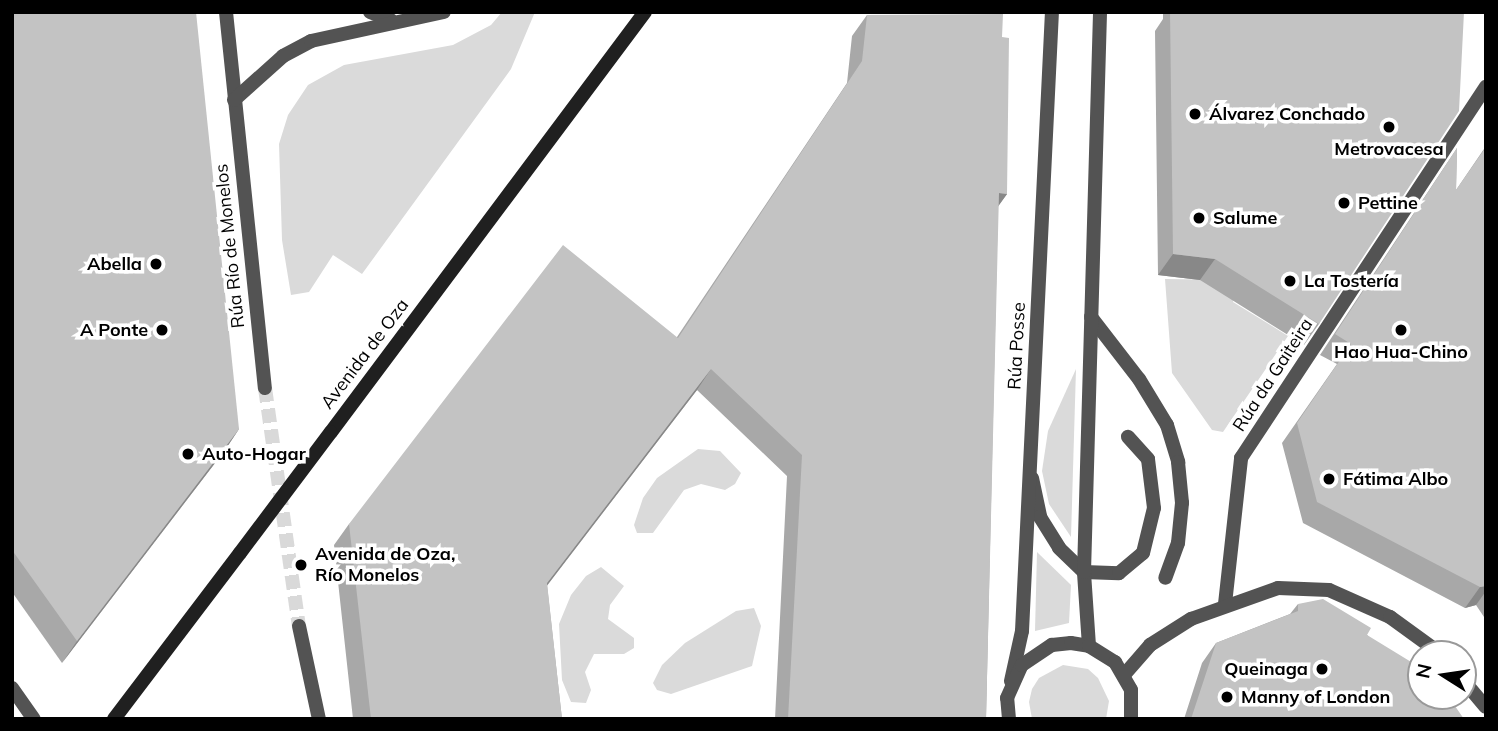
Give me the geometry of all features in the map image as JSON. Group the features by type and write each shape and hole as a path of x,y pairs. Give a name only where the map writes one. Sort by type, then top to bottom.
{"street":[{"name":"Rúa Río de Monelos","path":"226,12 265,388"},
{"path":"370,12 391,20"},
{"path":"234,100 283,56 311,41 391,20 444,12"},
{"name":"Avenida de Oza","path":"114,719 645,12"},
{"name":"Rúa Posse","path":"1009,719 1012,681 1022,631 1052,12"},
{"path":"1089,646 1084,572 1100,12"},
{"name":"Rúa da Gaiteira","path":"1225,604 1241,458 1486,86"},
{"path":"1091,317 1167,425 1178,462 1182,503 1178,542 1165,578"},
{"path":"1030,467 1040,517 1059,548 1084,572 1119,573 1143,553 1154,509 1153,477 1148,458 1128,437"},
{"path":"1124,675 1150,645 1225,604 1278,588 1329,590 1390,617 1422,640"},
{"path":"299,626 319,719"},
{"path":"1012,681 1035,653 1052,645 1089,646 1115,662 1124,675 1131,691 1131,719"},
{"path":"12,688 34,719"}],"shaded area":[{"path":"502,12 535,12 511,69 362,274 333,255 309,292 291,295 282,240 279,144 288,115 308,85 344,65 453,45 491,25"},
{"path":"1165,279 1240,280 1233,302 1288,336 1223,432 1212,430 1172,373"},
{"path":"1076,369 1071,537 1049,504 1042,471 1048,431"},
{"path":"698,449 720,451 741,473 735,484 725,490 701,484 684,490 653,533 637,533 634,525 643,498 657,478"},
{"path":"1037,552 1071,585 1069,623 1035,631"},
{"path":"601,567 624,586 610,605 608,619 634,638 634,648 624,654 594,654 585,672 591,690 586,703 571,702 562,680 559,624 571,595 586,576"},
{"path":"754,608 761,626 752,666 671,694 657,690 653,683 662,665 685,643 736,611"},
{"path":"1063,665 1088,669 1098,678 1109,701 1106,719 1032,719 1029,702 1032,689 1039,678"}],"building":[{"path":"12,12 196,12 239,429 77,641 12,550"},
{"path":"1170,12 1464,12 1459,111 1319,324 1215,259 1173,254"},
{"path":"1003,14 1002,37 1009,38 1007,194 999,193 986,719 788,719 802,455 711,369 547,583 562,719 371,719 349,524 563,245 678,338 862,61 867,15"},
{"path":"1486,147 1486,586 1480,587 1317,502 1297,423 1351,344 1335,334 1457,148 1456,190"},
{"path":"1323,599 1371,628 1367,635 1407,659 1407,710 1458,710 1464,719 1191,719 1216,643 1298,611 1298,604"}],"tunnel":[{"path":"265,388 299,626"}],"place":[{"name":"Álvarez Conchado","path":"1195,114"},
{"name":"Metrovacesa","path":"1389,127"},
{"name":"Pettine","path":"1344,203"},
{"name":"Salume","path":"1199,218"},
{"name":"Abella","path":"156,264"},
{"name":"La Tostería","path":"1290,281"},
{"name":"A Ponte","path":"162,330"},
{"name":"Hao Hua-Chino","path":"1401,330"},
{"name":"Auto-Hogar","path":"188,454"},
{"name":"Fátima Albo","path":"1329,479"},
{"name":"Avenida de Oza, Río Monelos","path":"301,565"},
{"name":"Queinaga","path":"1322,669"},
{"name":"Manny of London","path":"1227,697"}]}
